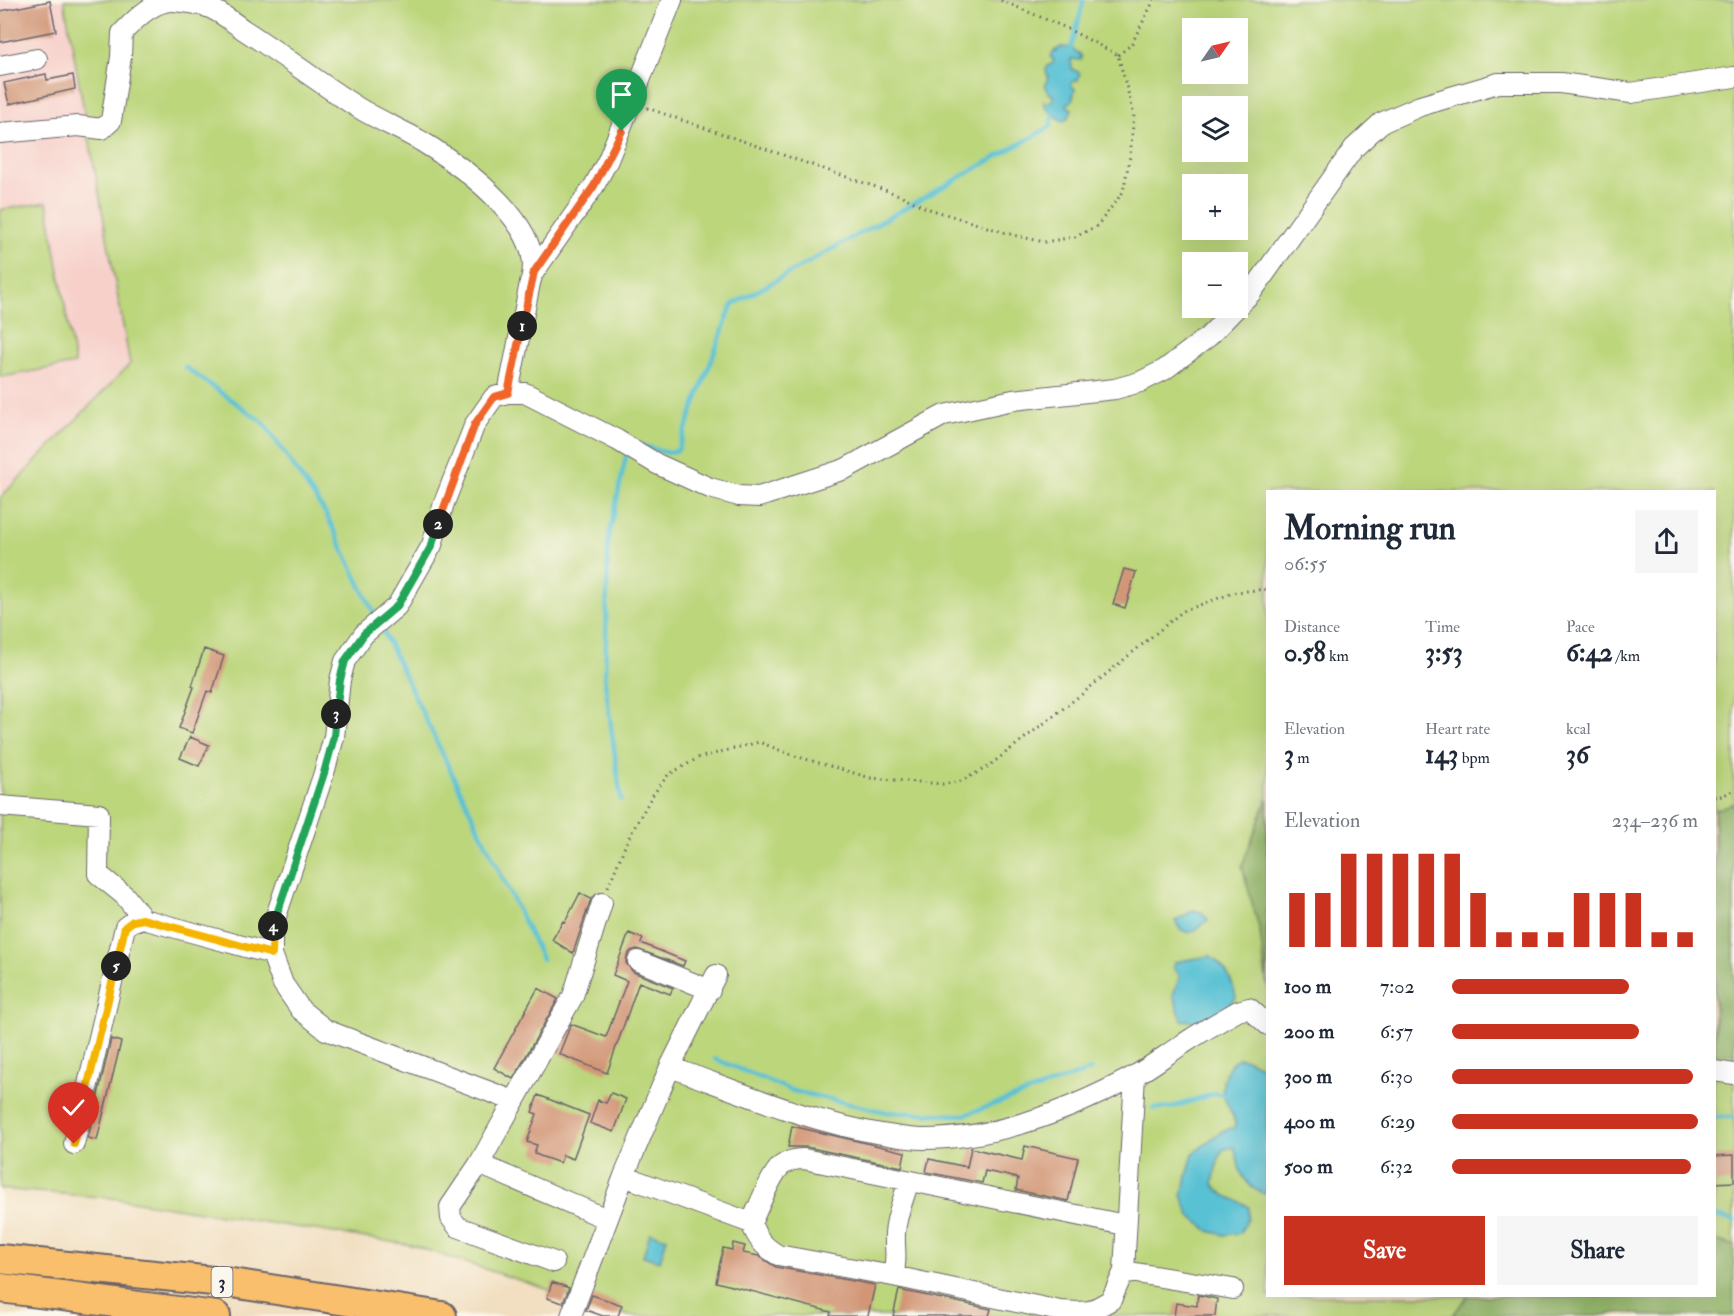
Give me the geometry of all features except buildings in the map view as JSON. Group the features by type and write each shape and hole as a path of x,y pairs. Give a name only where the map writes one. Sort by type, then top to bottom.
{"highway":[{"name":"3","path":"0,1259 232,1283 442,1316"},
{"name":"3","path":"0,1288 216,1316"}],"street":[{"path":"534,272 594,186 622,131 631,102 672,0"},
{"path":"0,133 78,126 102,129 111,121 121,57 122,33 144,10 172,1 210,8 285,56 357,107 423,142 482,185 506,207 522,229 532,257 534,272 508,393"},
{"path":"0,66 37,59"},
{"path":"1248,296 1354,148 1381,123 1420,106 1498,83 1562,83 1631,93 1734,77"},
{"path":"514,1101 326,1030 300,1010 283,984 272,954 272,928 334,737 340,680 345,661 364,634 397,606 432,545 444,503 475,424 494,397 508,393 525,393 617,440 657,464 710,488 740,496 759,497 844,468 944,415 1013,400 1115,389 1140,382 1164,370 1208,337 1226,318"},
{"path":"0,806 99,814 98,874 125,896 143,919"},
{"path":"554,1262 458,1227 451,1218 450,1207 479,1164 573,996 602,903"},
{"path":"74,1144 125,927 133,921 143,919 272,954"},
{"path":"571,1316 624,1176 670,1067 713,982 638,961"},
{"path":"670,1067 797,1113 863,1131 921,1139 970,1136 1020,1124 1092,1096 1135,1076 1238,1011 1249,1008 1266,1023"},
{"path":"1716,1071 1734,1074"},
{"path":"1125,1225 804,1159 782,1165 775,1174 751,1223 755,1235 766,1248 778,1255 893,1276 1057,1313 1091,1311 1111,1300 1124,1271 1135,1076"},
{"path":"479,1164 607,1219"},
{"path":"624,1176 751,1223"},
{"path":"893,1276 897,1262 896,1220 909,1181"},
{"path":"1124,1271 1233,1289"}],"path":[{"path":"631,102 902,196 926,208 1014,235 1044,242 1075,237 1097,226 1123,192 1130,156 1134,115 1118,55 1064,27 1000,0"},
{"path":"1118,55 1131,45 1154,0"},
{"path":"602,903 628,839 652,796 668,775 698,758 759,742 795,756 871,778 943,784 962,781 986,768 1083,694 1183,612 1236,592 1266,589"},
{"path":"1716,796 1722,796 1734,789"}],"shaded area":[{"path":"0,0 64,0 130,364 0,498"}],"green space":[{"path":"64,0 1734,0 1734,1246 1716,1241 1716,490 1266,490 1266,1297 1467,1297 1452,1316 629,1316 411,1245 112,1198 0,1189 0,498 130,364"},
{"path":"47,202 75,364 0,377 0,210"},
{"path":"1266,802 1266,979 1260,932 1242,866"},
{"path":"1734,803 1734,1054 1716,1054 1716,810"},
{"path":"1716,1240 1734,1246 1734,1316 1643,1316 1626,1313 1597,1316 1452,1316 1467,1297 1716,1297"}],"water":[{"path":"1061,47 1071,48 1081,55 1081,60 1071,59 1072,69 1080,73 1078,80 1072,82 1071,85 1075,89 1072,101 1067,106 1072,109 1068,119 1062,121 1046,108 1044,101 1047,103 1053,100 1053,95 1049,93 1045,85 1048,77 1046,71 1047,66 1054,60 1050,57 1053,52"},
{"path":"1194,910 1203,913 1208,920 1199,928 1188,933 1180,929 1175,921"},
{"path":"1210,956 1228,974 1236,998 1216,1016 1199,1027 1192,1021 1182,1020 1173,995 1180,976 1173,967 1175,962"},
{"path":"1238,1058 1246,1059 1266,1069 1266,1194 1253,1188 1246,1181 1233,1147 1222,1150 1213,1184 1225,1195 1249,1207 1248,1218 1240,1233 1224,1235 1209,1231 1190,1216 1182,1195 1193,1154 1220,1132 1235,1127 1234,1119 1225,1100 1223,1085 1227,1070"},
{"path":"650,1233 667,1238 660,1261 643,1256"}],"waterway":[{"path":"1070,52 1084,0"},
{"path":"640,445 668,453 678,450 732,305 1050,127 1054,110"},
{"path":"185,367 264,423 326,514 376,617"},
{"path":"621,800 605,682 608,541 626,456 629,452"},
{"path":"381,627 542,959"},
{"path":"715,1059 793,1091 886,1112 964,1115 1091,1070"},
{"path":"1153,1108 1170,1108 1216,1093 1224,1095"},
{"path":"1716,1117 1734,1117"},
{"path":"1716,1216 1734,1221"}],"route":[{"path":"74,1144 125,927 133,921 143,919 272,954 272,928 334,737 340,680 345,661 364,634 397,606 432,545 444,503 475,424 494,397 508,393 534,272 594,186 622,131"}]}
